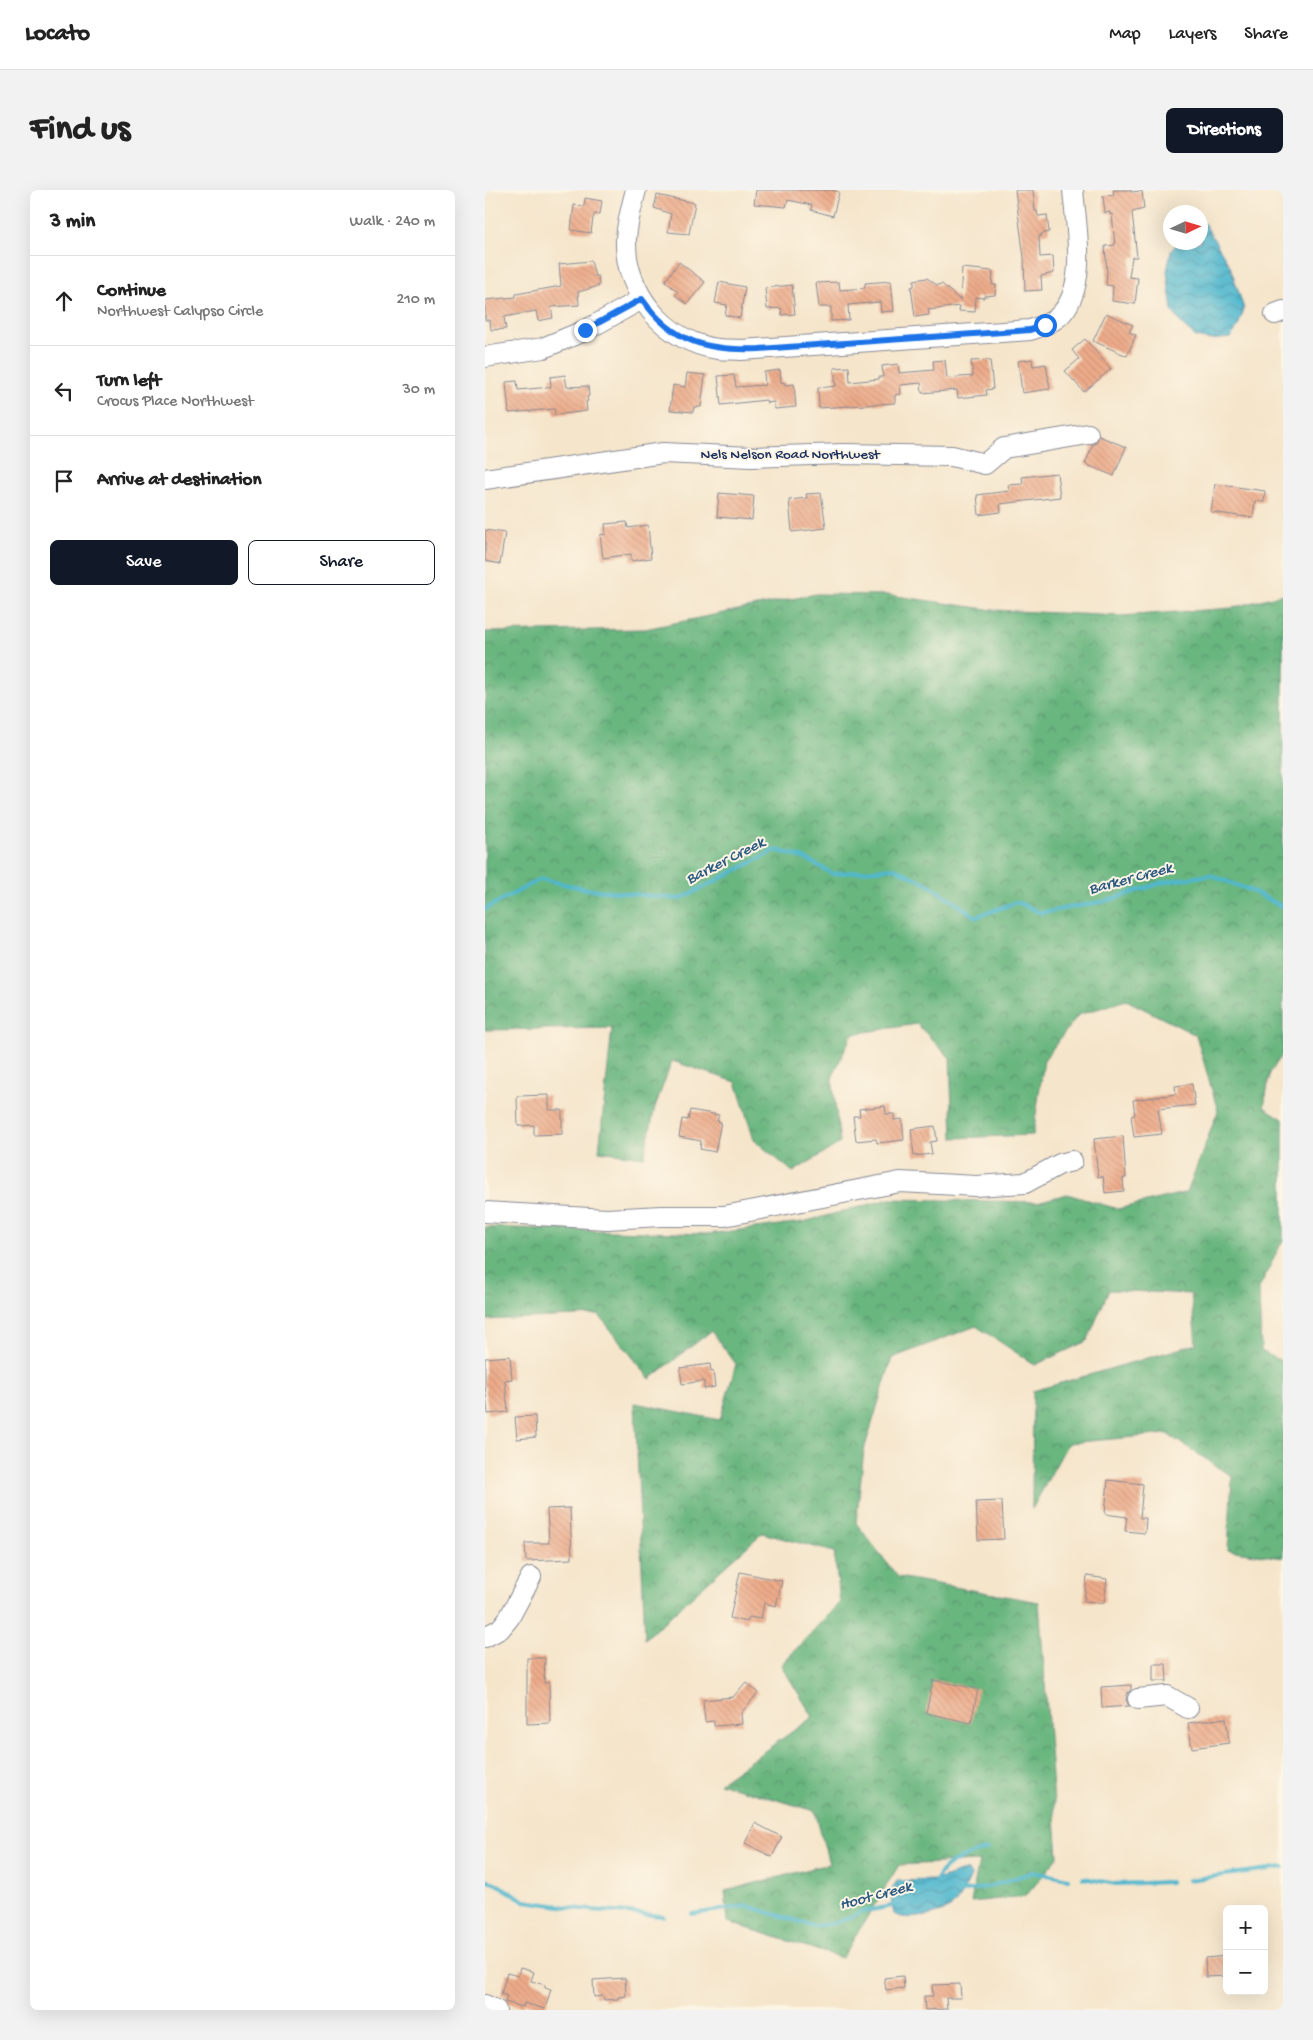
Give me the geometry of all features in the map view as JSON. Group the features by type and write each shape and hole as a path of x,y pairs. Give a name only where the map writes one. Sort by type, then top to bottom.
{"street":[{"path":"636,190 626,238 628,265 642,299 652,313 676,334 717,349 759,349 1030,330 1045,325 1058,317 1072,299 1078,277 1073,190"},
{"path":"485,357 543,348 585,330 642,299"},
{"name":"Nels Nelson Road Northwest","path":"485,479 663,453 751,457 844,454 952,456 985,464 1004,448 1088,434"},
{"path":"485,1212 607,1219 661,1216 724,1216 892,1183 976,1186 1025,1183 1060,1164 1072,1161"},
{"path":"485,1637 500,1629 509,1618 531,1577"},
{"path":"1138,1699 1167,1696 1188,1708"},
{"path":"485,2005 496,2010"}],"green space":[{"path":"816,594 889,595 993,610 1121,616 1232,608 1283,594 1283,900 1281,907 1283,920 1283,1054 1270,1073 1264,1107 1283,1119 1283,1240 1259,1288 1261,1351 1283,1362 1283,1558 1228,1550 1232,1476 1167,1434 1068,1443 1032,1509 1033,1391 1196,1344 1191,1294 1109,1290 1087,1341 1035,1365 976,1326 892,1358 864,1450 856,1523 898,1577 1039,1602 1058,1857 1026,1896 971,1902 979,1861 899,1865 842,1958 728,1922 725,1891 829,1864 815,1811 719,1783 813,1717 781,1665 840,1602 834,1552 762,1533 645,1639 635,1403 720,1420 736,1364 711,1331 650,1379 599,1315 485,1320 485,1227 707,1234 803,1222 889,1199 1037,1202 1067,1194 1118,1209 1187,1192 1218,1111 1196,1035 1126,1000 1078,1015 1044,1060 1033,1135 953,1138 950,1058 917,1024 852,1034 832,1078 840,1143 793,1172 754,1140 736,1082 672,1061 655,1107 644,1157 599,1151 612,1028 485,1030 485,632 645,629"}],"water":[{"path":"1208,230 1230,266 1244,309 1238,326 1230,338 1210,340 1196,337 1185,328 1172,311 1167,271 1171,251 1208,250"},
{"path":"967,1870 971,1876 955,1904 950,1908 934,1914 916,1917 894,1914 892,1892 897,1881 937,1880"}],"building":[{"path":"756,190 832,190 839,192 833,216 811,210 812,205 788,200 786,207 754,204"},
{"path":"1015,190 1033,190 1035,211 1037,211 1038,216 1047,215 1049,232 1039,236 1040,257 1053,256 1054,273 1041,276 1042,290 1025,291 1024,258"},
{"path":"1113,190 1142,191 1144,209 1132,212 1137,257 1132,257 1129,277 1138,278 1135,304 1112,301 1113,286 1106,285 1105,246 1115,245 1112,214 1110,215 1110,212 1105,213 1103,196 1114,195"},
{"path":"657,195 695,203 689,234 668,232 671,214 654,208"},
{"path":"585,198 602,201 600,214 595,214 593,218 591,233 571,230 574,205 584,206"},
{"path":"591,261 595,276 598,276 599,286 578,292 579,305 551,307 553,318 538,321 536,311 504,317 506,329 491,330 490,320 485,320 485,300 516,297 516,294 561,286 559,264"},
{"path":"679,262 705,282 687,304 675,295 678,292 665,281"},
{"path":"962,268 993,271 992,285 996,285 995,295 984,296 984,298 976,297 975,312 959,311 960,306 928,310 929,315 915,317 911,287 914,286 914,280 927,278 937,285 942,284 960,300"},
{"path":"891,281 894,311 881,312 880,302 848,305 849,320 831,321 831,307 819,307 816,283 839,282 840,290 865,288 865,283"},
{"path":"719,282 745,287 740,318 725,315 727,305 715,303"},
{"path":"792,285 795,314 782,315 781,308 767,309 765,288"},
{"path":"1106,313 1133,325 1129,332 1136,335 1127,356 1093,341"},
{"path":"1085,339 1111,369 1084,392 1065,371 1079,359 1072,350"},
{"path":"1032,359 1033,366 1046,364 1050,389 1022,393 1018,361"},
{"path":"945,360 947,378 973,376 971,361 990,360 993,389 986,390 987,395 958,398 957,390 922,393 921,383 900,385 901,394 895,395 895,403 819,408 818,388 836,386 834,368 849,367 850,382 883,377 882,366 898,364 899,373 934,370 933,361"},
{"path":"780,370 781,383 784,382 785,385 794,384 796,407 775,409 774,402 767,403 766,400 721,405 718,376 734,375 736,387 765,385 764,372"},
{"path":"687,373 705,375 701,407 694,407 693,412 670,410 673,385 685,387"},
{"path":"565,375 567,387 588,386 587,411 555,415 554,409 509,413 506,382 517,381 518,390 551,387 550,377"},
{"path":"1099,436 1126,447 1114,476 1085,464"},
{"path":"1057,473 1060,497 1000,504 1001,512 979,515 977,495 1009,491 1008,485 1023,484 1022,477"},
{"path":"1215,484 1265,491 1264,502 1255,501 1253,518 1211,512"},
{"path":"719,493 754,496 752,520 717,517"},
{"path":"821,493 826,528 792,532 789,500 807,498 806,494"},
{"path":"627,522 628,528 648,525 651,558 631,561 631,554 603,558 600,535 606,534 605,524"},
{"path":"485,530 505,533 500,564 485,561"},
{"path":"1192,1084 1195,1105 1158,1109 1162,1134 1134,1137 1131,1116 1135,1115 1133,1100 1176,1094 1175,1086"},
{"path":"549,1095 549,1110 562,1110 562,1134 534,1135 534,1125 518,1126 517,1096"},
{"path":"885,1106 886,1114 894,1114 894,1120 902,1119 904,1140 877,1143 876,1139 856,1141 853,1116 860,1116 859,1109"},
{"path":"690,1110 719,1115 717,1121 721,1122 715,1152 700,1149 701,1141 679,1137 682,1119 688,1120"},
{"path":"935,1126 937,1141 930,1142 932,1154 914,1156 911,1129"},
{"path":"1123,1136 1126,1178 1123,1178 1124,1191 1105,1193 1103,1176 1098,1177 1094,1139"},
{"path":"510,1356 512,1379 505,1380 508,1412 488,1414 485,1358"},
{"path":"710,1364 715,1387 704,1389 704,1381 682,1384 680,1368"},
{"path":"535,1416 536,1437 517,1439 515,1417"},
{"path":"1108,1480 1143,1484 1140,1518 1146,1518 1145,1533 1125,1531 1127,1517 1105,1514"},
{"path":"1002,1501 1004,1539 978,1540 976,1502"},
{"path":"570,1508 572,1559 526,1561 525,1543 549,1543 547,1509"},
{"path":"740,1572 782,1581 776,1606 764,1603 761,1619 749,1617 747,1622 730,1618"},
{"path":"1087,1576 1107,1579 1104,1603 1084,1601"},
{"path":"527,1658 545,1658 544,1683 549,1683 550,1723 527,1724"},
{"path":"1153,1664 1166,1664 1167,1681 1153,1681"},
{"path":"933,1680 978,1689 971,1723 926,1713"},
{"path":"746,1682 758,1693 741,1713 742,1724 714,1726 714,1721 705,1722 703,1700 733,1697"},
{"path":"1131,1685 1126,1700 1129,1706 1102,1708 1101,1687"},
{"path":"1226,1718 1229,1743 1192,1748 1188,1723"},
{"path":"755,1823 782,1837 772,1857 745,1843"},
{"path":"1223,1956 1223,1976 1206,1977 1205,1958"},
{"path":"520,1968 534,1972 531,1981 551,1989 545,2009 524,2003 523,2007 505,2002 507,1996 501,1994 507,1973 518,1976"},
{"path":"903,1976 904,1988 886,1990 884,1978"},
{"path":"625,1978 626,1996 618,1997 618,1999 604,2000 603,1996 594,1997 593,1980"},
{"path":"960,1984 961,1998 946,1998 947,2009 925,2010 924,1996 933,1996 932,1985"}],"waterway":[{"name":"Barker Creek","path":"485,909 541,879 586,889 680,899 776,850 804,858 833,874 894,868 928,884 976,917 1017,902 1041,913 1106,901 1164,882 1210,875 1252,891 1283,907"},
{"path":"936,1884 938,1876 956,1860 987,1849"},
{"name":"Hoot Creek","path":"1188,1880 1283,1867"},
{"name":"Hoot Creek","path":"956,1893 992,1886 1033,1872 1068,1879"},
{"name":"Hoot Creek","path":"1083,1878 1116,1884 1170,1882"},
{"name":"Hoot Creek","path":"485,1880 495,1883 525,1901 581,1909 663,1916"},
{"name":"Hoot Creek","path":"692,1914 747,1906 814,1926 836,1923 862,1912 896,1905"}],"route":[{"path":"585,330 642,299 652,313 676,334 717,349 759,349 1030,330 1045,325"}]}
